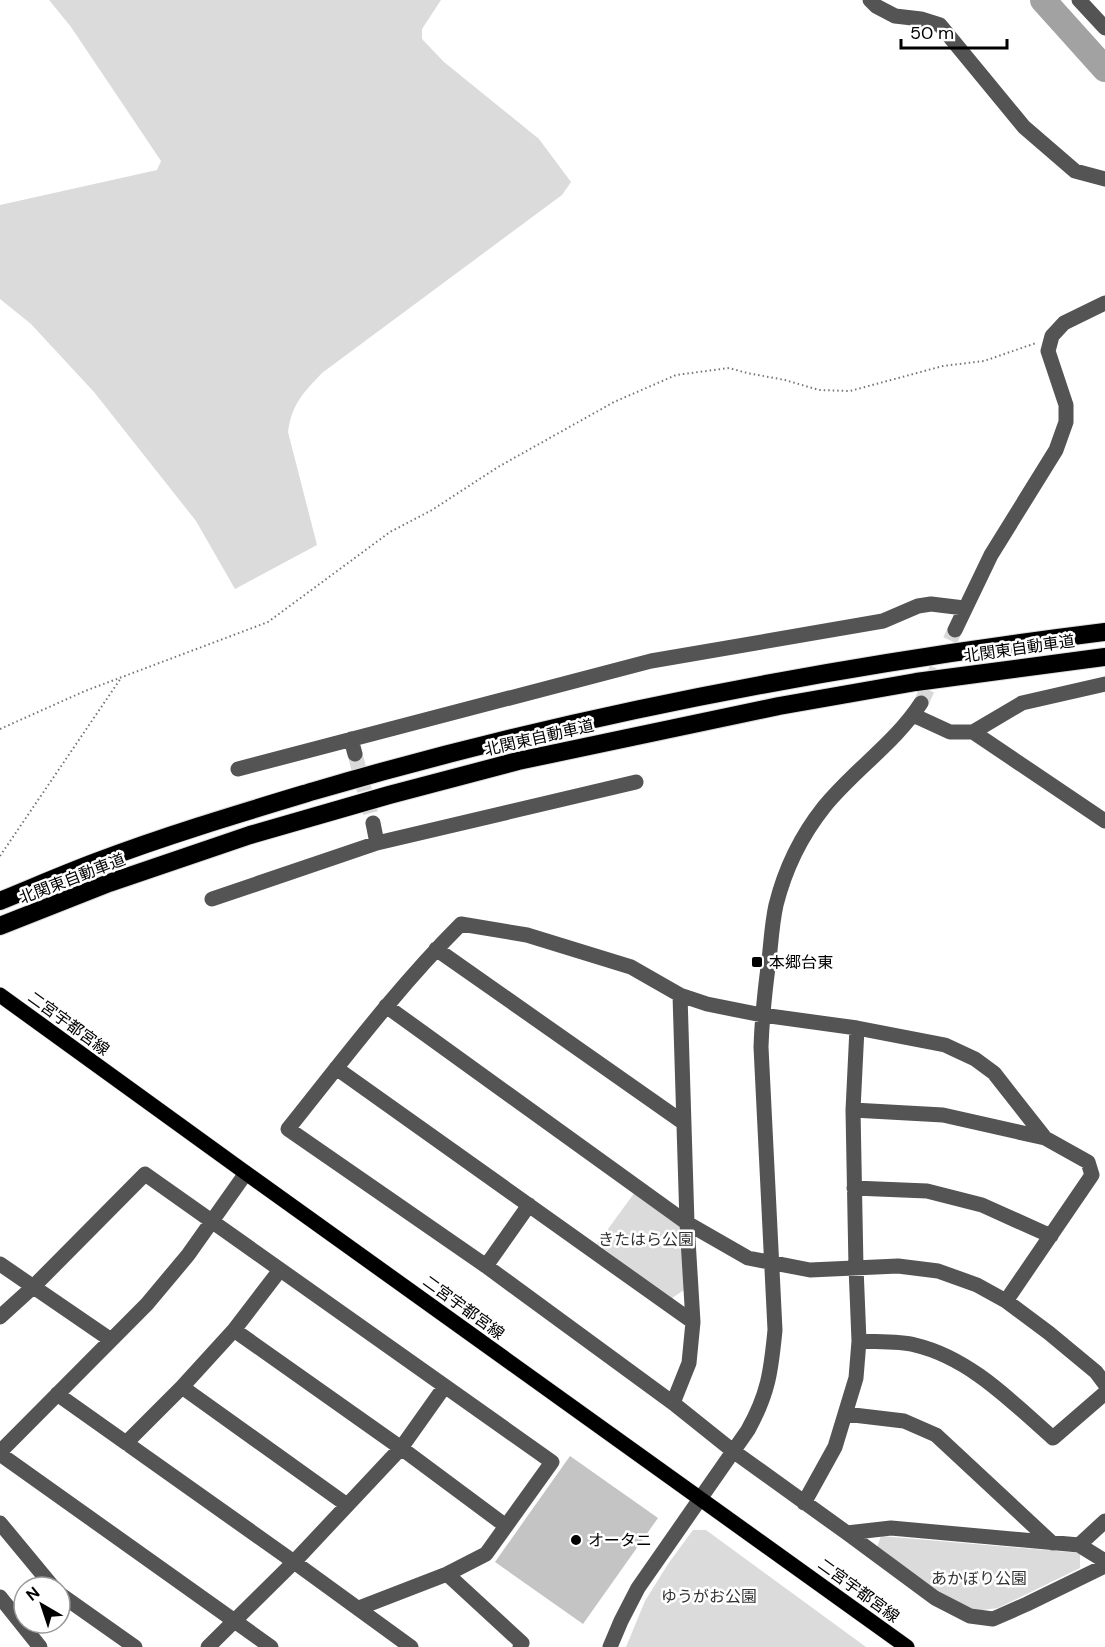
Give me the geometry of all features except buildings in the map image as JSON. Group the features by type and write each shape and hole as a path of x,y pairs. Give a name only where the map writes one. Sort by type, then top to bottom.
{"highway":[{"name":"北関東自動車道","path":"0,900 97,862 244,812 376,773 512,737 778,682 923,657 1105,632"},
{"name":"北関東自動車道","path":"0,926 110,884 250,835 518,761 779,706 916,682 1105,657"}],"main road":[{"name":"二宮宇都宮線","path":"0,995 907,1647"}],"street":[{"path":"870,0 876,6 895,16 921,19 940,25 1023,127 1075,171 1105,179"},
{"path":"1079,0 1105,28"},
{"path":"955,630 991,555 1056,450 1066,422 1066,405 1048,351 1052,336 1064,323 1105,303"},
{"path":"238,769 651,661 883,621 918,606 931,604 964,608"},
{"path":"610,1647 638,1588 760,1408 769,1380 775,1330 762,1015 776,907 791,858 824,808 850,779 893,739 917,709 950,732 973,732 1022,703 1105,684"},
{"path":"973,732 1105,821"},
{"path":"351,739 355,754"},
{"path":"212,898 377,843 636,782"},
{"path":"373,823 377,843"},
{"path":"1045,1138 994,1073 975,1059 945,1045 857,1028 762,1015 707,1004 680,995 631,967 527,935 461,924 386,1006 288,1129 486,1266 673,1403 733,1451 935,1598 970,1616 993,1619 1105,1566"},
{"path":"436,949 684,1123"},
{"path":"673,1403 689,1363 693,1322 687,1223 680,995"},
{"path":"386,1006 687,1223 748,1258 810,1270 898,1266 938,1271 977,1285 1006,1301 1096,1372 1105,1384"},
{"path":"804,1503 835,1447 856,1378 859,1341 853,1110 857,1028"},
{"path":"336,1068 693,1322"},
{"path":"853,1110 943,1115 1045,1138 1088,1162 1092,1174 1006,1301"},
{"path":"246,1173 182,1263 147,1304 0,1453 272,1647"},
{"path":"0,1317 33,1287 145,1174 552,1462 486,1554 447,1574 359,1608"},
{"path":"854,1188 927,1191 982,1205 1051,1236"},
{"path":"486,1266 530,1205"},
{"path":"0,1264 111,1340"},
{"path":"126,1443 234,1330 280,1270"},
{"path":"234,1330 401,1448 506,1526"},
{"path":"859,1341 914,1344 952,1358 993,1385 1053,1438 1105,1393"},
{"path":"208,1647 294,1562 401,1448 445,1386"},
{"path":"182,1387 347,1505"},
{"path":"57,1394 411,1647"},
{"path":"845,1414 904,1421 936,1436 1052,1543"},
{"path":"1079,1545 1105,1521"},
{"path":"0,1523 43,1575"},
{"path":"847,1533 891,1528 1079,1545 1105,1561"},
{"path":"447,1574 522,1643 520,1647"},
{"path":"0,1597 40,1647"},
{"path":"72,1602 135,1647"}],"path":[{"path":"0,729 86,691 268,622 390,532 432,510 498,467 614,402 676,375 729,368 819,390 850,391 943,366 984,361 1052,336"},
{"path":"0,856 122,678"}],"green space":[{"path":"49,0 441,0 422,29 422,39 444,62 539,139 571,182 562,195 322,373 304,393 292,414 288,432 317,545 235,589 196,521 94,392 31,324 0,299 0,205 157,170 161,161 71,27"},
{"name":"きたはら公園","path":"635,1192 675,1220 682,1230 684,1290 672,1298 597,1244"},
{"name":"ゆうがお公園","path":"693,1530 706,1530 866,1647 626,1647 645,1601"},
{"name":"あかぼり公園","path":"881,1536 1080,1553 1080,1568 998,1608 975,1611 955,1603 877,1547"}],"waterway":[{"path":"1043,0 1105,69"}],"tunnel":[{"path":"921,703 955,630"},
{"path":"355,754 373,823"}],"place":[{"name":"本郷台東","path":"757,962"},
{"name":"オータニ","path":"576,1540"}]}
